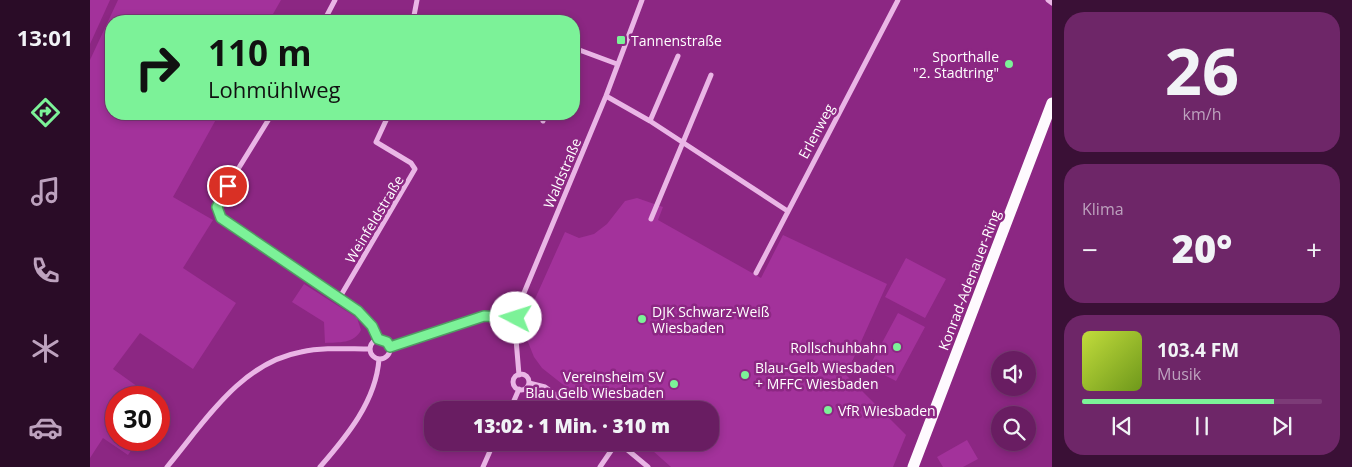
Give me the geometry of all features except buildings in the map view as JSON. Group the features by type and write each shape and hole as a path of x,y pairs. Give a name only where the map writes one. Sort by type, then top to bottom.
{"main road":[{"name":"Konrad-Adenauer-Ring","path":"913,467 1052,103"}],"street":[{"path":"327,15 335,0"},
{"path":"413,15 417,0"},
{"name":"Waldstraße","path":"519,375 516,358 516,318 521,300 606,96 642,0"},
{"name":"Erlenweg","path":"756,273 786,210 898,0"},
{"path":"1048,0 1052,3"},
{"path":"580,50 617,64"},
{"path":"650,121 678,56"},
{"path":"651,219 711,75"},
{"path":"606,96 684,142 786,210"},
{"path":"268,120 219,200 218,213 234,228 340,297 366,318 378,339 387,342 390,347 388,356 380,359"},
{"name":"Weinfeldstraße","path":"340,297 415,169 412,163 376,142 386,120"},
{"path":"390,347 484,316 516,318"},
{"path":"378,339 373,342 370,349 372,354 380,359"},
{"path":"167,467 236,386 266,364 301,352 370,349"},
{"path":"320,467 358,418 376,376 380,359"},
{"path":"519,375 526,376 529,383 526,389 519,389 514,382 519,375"},
{"path":"529,383 538,383 563,401"},
{"path":"514,401 519,389"},
{"path":"483,467 490,451"},
{"path":"600,467 612,451"},
{"path":"629,451 648,467"}],"shaded area":[{"path":"90,0 110,0 90,44"},
{"path":"118,0 281,0 272,15 111,15"},
{"path":"105,28 105,120 216,120 173,197 213,220 183,268 236,303 193,369 140,333 113,369 137,386 105,386 105,439 103,438 90,458 90,60"},
{"path":"637,198 663,207 658,220 761,278 783,235 887,284 846,375 906,435 893,467 671,467 653,451 719,451 719,401 584,401 542,368 534,357 528,342 526,319 565,232 579,238 594,234 607,224 625,201"},
{"path":"906,258 946,279 925,318 885,297"},
{"path":"304,284 357,318 361,330 358,335 346,341 325,343 324,322 292,302"},
{"name":"Rollschuhbahn","path":"898,313 925,327 896,381 869,367"},
{"path":"967,440 978,459 963,467 943,467 937,457"},
{"path":"122,451 131,451 128,455"}],"place":[{"name":"Tannenstraße","path":"621,40"},
{"name":"Sporthalle \"2. Stadtring\"","path":"1009,64"},
{"name":"DJK Schwarz-Weiß Wiesbaden","path":"642,319"},
{"name":"Rollschuhbahn","path":"897,347"},
{"name":"Blau-Gelb Wiesbaden + MFFC Wiesbaden","path":"745,375"},
{"name":"Vereinsheim SV Blau Gelb Wiesbaden","path":"674,384"},
{"name":"VfR Wiesbaden","path":"828,410"}],"route":[{"path":"228,186 217,207 221,218 340,297 366,318 376,332 378,339 387,342 390,347 484,316 500,315 516,318"}]}
